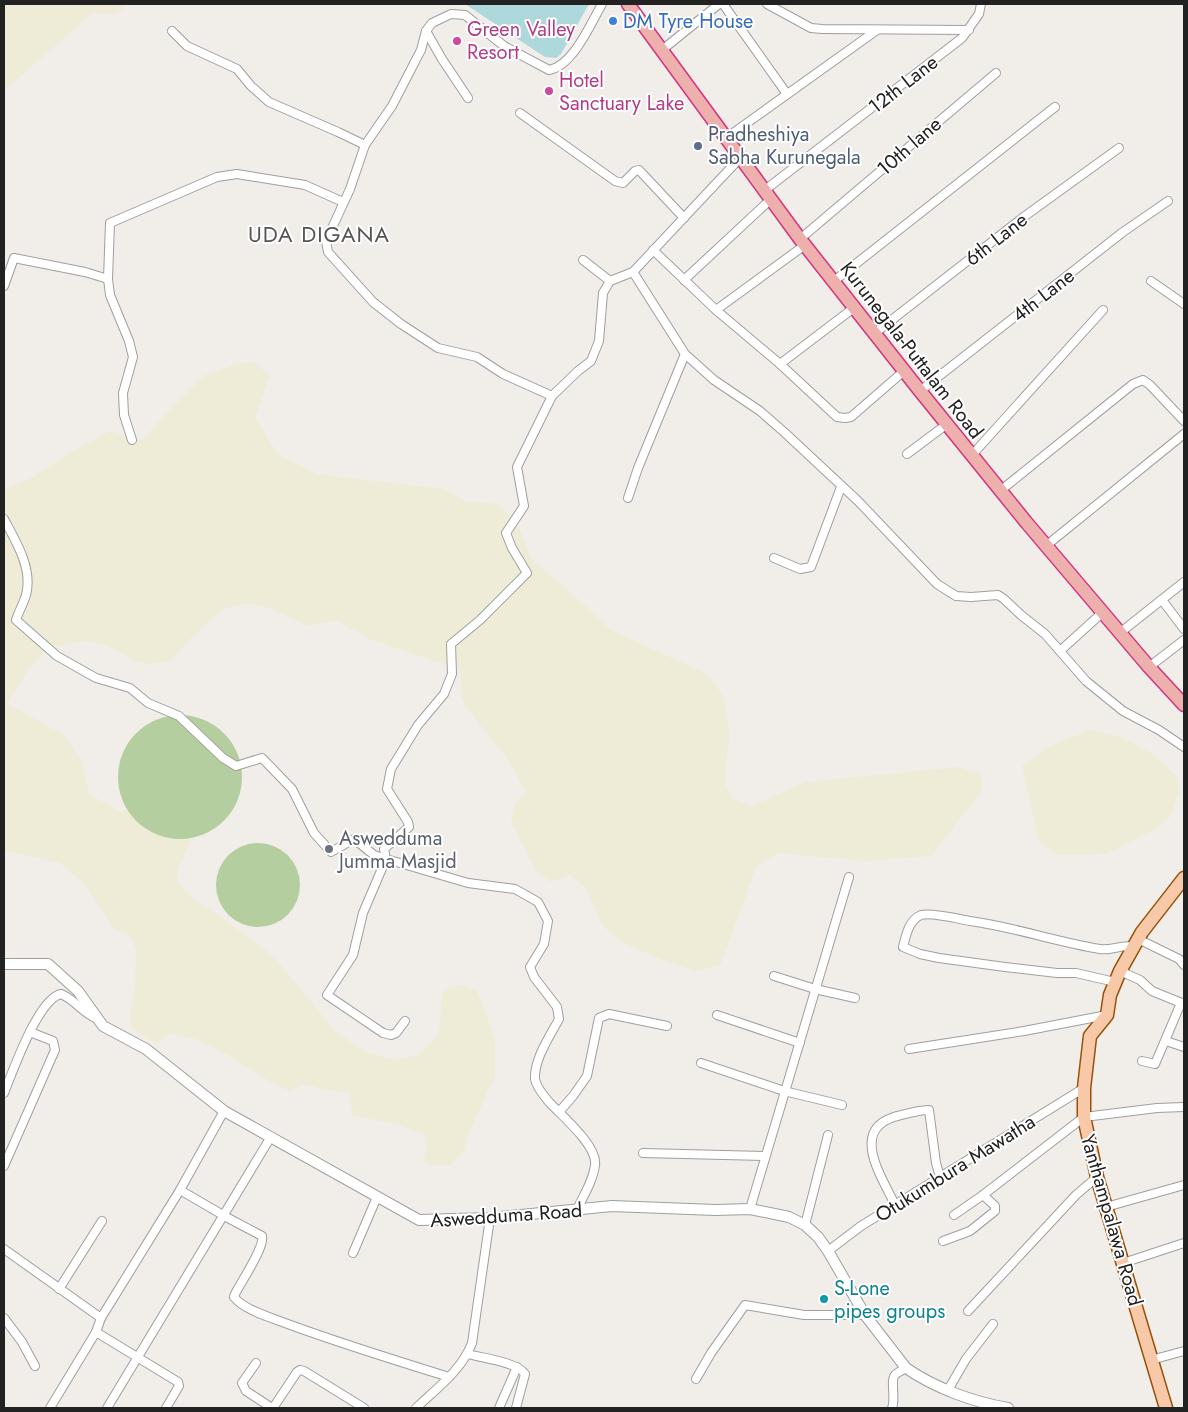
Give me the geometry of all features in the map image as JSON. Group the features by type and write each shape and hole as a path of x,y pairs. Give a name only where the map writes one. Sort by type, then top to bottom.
{"highway":[{"name":"Kurunegala-Puttalam Road","path":"628,4 803,242 904,371 1000,491 1149,667 1184,705"}],"main road":[{"name":"Yanthampalawa Road","path":"1166,1408 1097,1177 1084,1117 1084,1088 1090,1036 1107,1015 1110,995 1117,977 1136,943 1168,897 1184,878"}],"street":[{"path":"552,396 503,374 477,357 438,348 401,324 373,302 328,252 326,241 350,189 366,145 392,106 421,50 426,31 432,23 448,15 465,15 504,46 545,69 552,69 563,63 573,53 602,4"},
{"path":"662,50 718,4"},
{"path":"723,4 787,94"},
{"path":"767,4 811,28 968,30"},
{"name":"12th Lane","path":"684,280 768,195 962,38 980,14 981,4"},
{"path":"726,138 877,30"},
{"path":"172,31 186,46 237,69 250,86 268,102 366,145"},
{"path":"426,31 468,98"},
{"name":"10th lane","path":"716,310 803,242 996,73"},
{"path":"834,280 1055,107"},
{"path":"520,113 615,181 623,183 635,171 639,170 684,218"},
{"name":"6th Lane","path":"875,332 1025,216 1119,148"},
{"path":"405,1021 396,1033 390,1035 383,1033 327,995 353,955 363,913 386,859 384,849 409,827 408,822 387,789 391,769 418,725 444,694 452,674 451,644 480,620 527,573 512,548 506,533 524,506 517,467 552,396 591,361 599,340 603,294 610,281 633,272 740,158"},
{"path":"132,440 124,415 123,393 133,357 110,295 108,279 110,223 217,177 237,174 305,185 343,202"},
{"name":"4th Lane","path":"920,391 1123,232 1168,201"},
{"path":"653,250 716,310 780,364 837,417 851,417 904,371"},
{"path":"4,286 14,258 85,272 108,279"},
{"path":"583,260 610,281"},
{"path":"633,272 685,354 714,380 760,412 858,501 937,584 956,596 998,595 1045,634 1086,681 1123,711 1159,730 1184,747"},
{"path":"1151,281 1184,304"},
{"path":"780,364 855,307"},
{"path":"972,456 1103,310"},
{"path":"628,498 638,468 685,354"},
{"path":"1000,491 1133,384 1143,380 1184,421"},
{"path":"907,454 947,424"},
{"path":"1047,545 1184,434"},
{"path":"774,558 800,569 811,567 841,487"},
{"path":"4,519 26,567 27,590 16,620 57,656 96,678 130,688 148,703 179,716 223,758 236,766 262,758 292,789 314,833 332,852 354,839 374,855 468,883 515,889 538,902 548,922 544,944 530,967 534,977 557,1007 559,1019 540,1056 535,1080 542,1094 584,1139 594,1154 595,1164 587,1190 576,1211"},
{"path":"1121,632 1184,582"},
{"path":"1162,600 1184,629"},
{"path":"1060,652 1103,612"},
{"path":"1149,667 1184,640"},
{"path":"750,1209 849,877"},
{"path":"1142,1061 1156,1064 1182,1004 1152,991 1140,980 1076,972 997,966 939,958 920,954 903,947 906,932 915,919 928,914 990,924 1103,950 1136,943 1179,959 1184,965"},
{"name":"Aswedduma Road","path":"4,964 48,964 78,991 103,1026 146,1049 224,1111 419,1220 490,1218 612,1206 715,1210 750,1209 789,1217 818,1237 865,1316 906,1368 948,1390 1008,1408"},
{"path":"774,976 815,989 856,998"},
{"path":"4,1093 30,1032 48,1002 57,994 68,996 89,1016 98,1019"},
{"path":"559,1112 587,1076 599,1018 609,1014 667,1026"},
{"path":"717,1015 800,1043"},
{"path":"910,1049 1024,1031 1107,1015"},
{"path":"4,1166 55,1050 53,1041 30,1032"},
{"path":"1166,1041 1184,1047"},
{"path":"701,1063 784,1091 842,1105"},
{"name":"Otukumbura Mawatha","path":"828,1251 861,1226 1084,1088"},
{"path":"954,1215 983,1196 1084,1117 1157,1108 1184,1107"},
{"path":"895,1205 870,1146 878,1124 899,1116 929,1110 936,1164 940,1177"},
{"path":"50,1408 96,1332 101,1318 180,1190 224,1111"},
{"path":"804,1226 828,1135"},
{"path":"107,1408 269,1140"},
{"path":"643,1153 765,1156"},
{"path":"968,1312 1076,1195 1097,1177"},
{"path":"1106,1207 1184,1185"},
{"path":"180,1190 262,1236 263,1242 259,1253 250,1265 235,1294 234,1298 238,1302 265,1316 317,1335 449,1377"},
{"path":"943,1241 970,1231 995,1211 995,1206 983,1196"},
{"path":"353,1253 377,1197"},
{"path":"416,1408 449,1377 468,1354 472,1343 490,1218"},
{"path":"59,1289 102,1221"},
{"path":"1123,1263 1184,1243"},
{"path":"4,1249 101,1318"},
{"path":"696,1379 711,1353 745,1305 771,1311 804,1315 865,1316"},
{"path":"4,1318 22,1342 35,1366"},
{"path":"948,1390 966,1359 993,1324"},
{"path":"96,1332 178,1382 179,1386 166,1408"},
{"path":"1151,1360 1184,1351"},
{"path":"468,1354 517,1367 525,1374 516,1408"},
{"path":"256,1363 242,1383 246,1391 261,1405 273,1408 300,1370 364,1408"},
{"path":"498,1408 517,1367"},
{"path":"892,1408 894,1401 893,1378 906,1368"}],"shaded area":[{"path":"4,4 128,4 116,14 92,13 4,91"},
{"path":"255,362 269,376 255,418 278,454 316,474 443,489 466,501 499,504 519,527 532,561 564,586 611,630 709,675 724,698 730,734 725,784 732,798 751,806 806,782 958,767 981,774 982,791 931,856 866,861 780,852 756,866 720,965 696,971 657,958 618,940 603,926 585,887 570,875 551,882 537,872 511,822 515,803 526,792 509,761 465,706 461,693 460,669 371,640 336,620 308,626 271,609 249,603 222,609 187,642 172,660 148,664 133,660 108,646 88,641 48,648 28,670 7,704 63,734 81,760 89,794 121,812 137,810 182,826 191,840 178,869 177,882 193,899 221,917 273,956 336,1032 366,1052 395,1060 419,1055 439,1034 442,993 449,988 464,985 478,992 495,1039 495,1076 467,1137 464,1150 451,1165 429,1165 423,1162 427,1147 424,1134 398,1125 352,1115 349,1092 330,1091 304,1084 290,1091 271,1082 228,1055 195,1039 170,1033 156,1044 132,1028 130,1016 135,989 136,948 130,936 114,928 83,883 60,863 12,852 4,852 4,489 28,480 80,447 110,431 142,440 205,375 238,364"},
{"path":"1091,730 1120,737 1151,753 1178,778 1179,792 1171,816 1155,829 1106,854 1059,855 1039,842 1022,766 1052,745"}],"green space":[{"path":"180,715 204,719 224,733 238,753 242,777 238,801 224,821 204,835 180,839 156,835 136,821 122,801 118,777 122,753 136,733 156,719"},
{"path":"250,843 266,843 282,850 293,861 300,877 297,901 288,915 282,920 266,927 250,927 234,920 223,909 216,893 216,877 223,861 234,850"}],"water":[{"path":"465,4 589,4 561,54 556,58 545,57"}],"place":[{"name":"DM Tyre House","path":"613,21"},
{"name":"Green Valley Resort","path":"457,41"},
{"name":"Hotel Sanctuary Lake","path":"549,91"},
{"name":"Pradheshiya Sabha Kurunegala","path":"698,146"},
{"name":"Aswedduma Jumma Masjid","path":"329,849"},
{"name":"S-Lone pipes groups","path":"824,1299"}],"district":[{"name":"UDA DIGANA","path":"319,234"}]}
